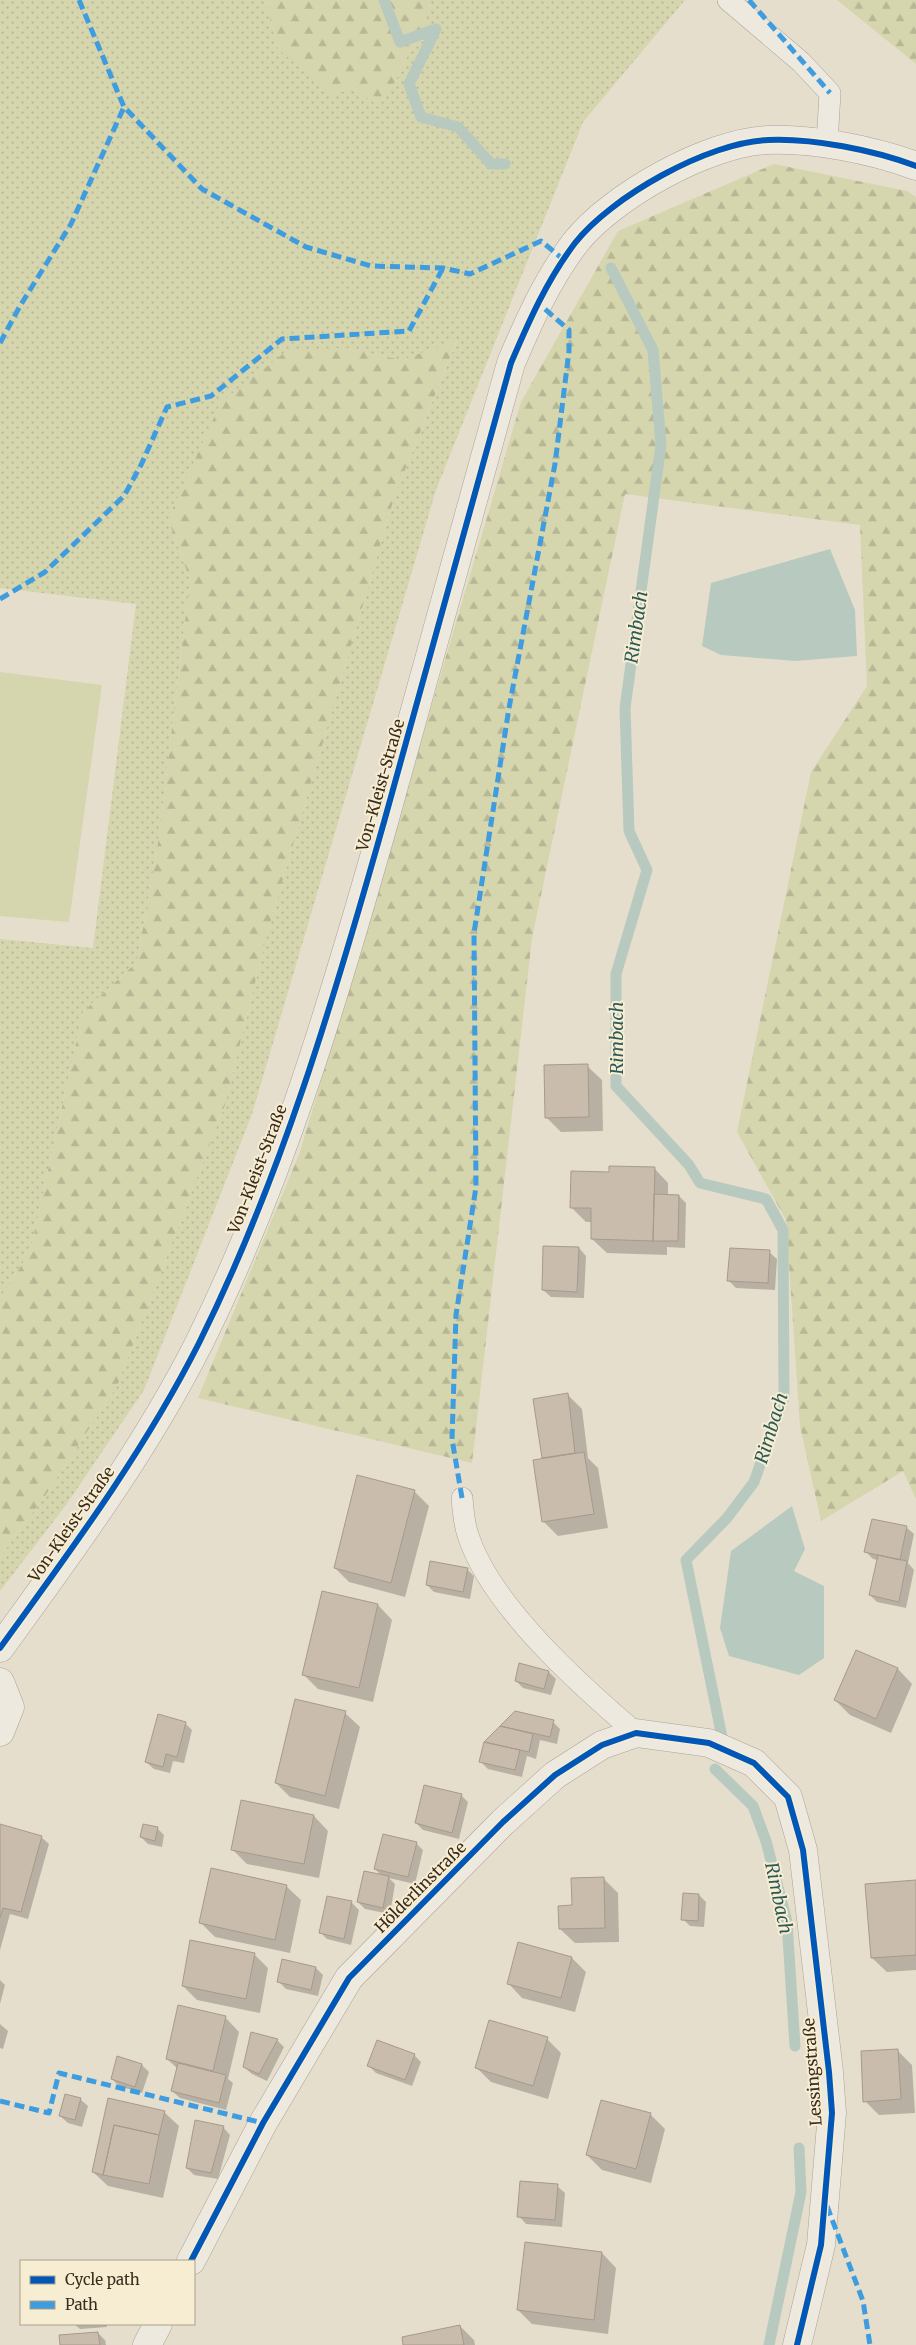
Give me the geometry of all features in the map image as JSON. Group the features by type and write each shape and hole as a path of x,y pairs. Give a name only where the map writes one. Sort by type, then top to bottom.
{"street":[{"name":"Von-Kleist-Straße","path":"0,1648 81,1536 147,1436 198,1344 244,1244 287,1134 345,959 511,363 535,307 554,273 576,242 596,220 632,192 685,163 723,149 767,140 827,144 875,152 916,166"},
{"path":"0,1682 10,1707 0,1732"},
{"name":"Hölderlinstraße","path":"192,2260 263,2123 349,1978 503,1822 555,1775 602,1745 636,1733 709,1743 754,1762 788,1797"},
{"name":"Lessingstraße","path":"788,1797 803,1850 832,2113 821,2244 797,2345"},
{"path":"147,2345 157,2325"}],"lane":[{"path":"728,0 802,62 830,93 827,144"},
{"path":"462,1498 468,1535 494,1589 557,1660 636,1733"}],"green space":[{"path":"0,0 265,0 278,49 352,87 379,106 394,84 430,10 431,0 685,0 583,122 436,490 252,1114 144,1390 66,1505 0,1591 0,1557 47,1493 117,1386 225,1105 267,934 395,495 457,341 402,360 345,348 168,519 190,580 158,843 137,962 83,1012 30,1252 0,1298 0,939 93,948 136,604 0,588"},
{"path":"265,0 431,0 430,10 394,84 379,106 352,87 334,96 278,49"},
{"path":"837,0 916,0 916,64"},
{"path":"774,164 907,191 916,197 916,1499 903,1471 821,1521 800,1426 786,1220 737,1132 811,772 867,686 860,525 625,494 532,938 472,1463 198,1398 300,1152 521,402 618,231"},
{"path":"457,340 395,495 267,934 225,1105 117,1386 47,1493 0,1557 0,1298 30,1252 83,1012 137,962 158,843 190,580 168,519 221,402 288,350 345,348 402,360"},
{"path":"0,672 102,685 69,922 0,916"}],"shaded area":[{"path":"830,549 855,610 857,656 795,661 721,655 702,646 711,583"},
{"path":"792,1506 805,1549 794,1571 824,1586 824,1658 799,1675 729,1656 720,1628 731,1551"}],"building":[{"path":"588,1064 589,1117 545,1118 544,1065"},
{"path":"609,1166 655,1167 653,1241 591,1239 591,1208 570,1208 571,1171 609,1172"},
{"path":"654,1194 679,1195 678,1241 653,1241"},
{"path":"543,1246 579,1247 577,1292 542,1290"},
{"path":"730,1248 770,1250 768,1283 727,1281"},
{"path":"568,1393 575,1453 542,1458 533,1399"},
{"path":"584,1452 594,1514 542,1522 533,1460"},
{"path":"357,1475 415,1490 391,1583 334,1568"},
{"path":"872,1519 907,1526 900,1560 864,1552"},
{"path":"878,1555 907,1561 899,1602 869,1595"},
{"path":"430,1561 468,1568 463,1592 426,1585"},
{"path":"322,1591 378,1604 359,1688 302,1675"},
{"path":"856,1650 898,1668 876,1719 834,1700"},
{"path":"519,1663 549,1671 544,1689 515,1681"},
{"path":"295,1699 346,1711 325,1796 275,1783"},
{"path":"515,1711 554,1720 550,1737 500,1726"},
{"path":"158,1714 186,1722 177,1757 166,1754 163,1767 145,1762"},
{"path":"500,1726 533,1734 529,1752 484,1742"},
{"path":"484,1742 520,1750 515,1770 479,1762"},
{"path":"424,1785 462,1794 452,1833 415,1823"},
{"path":"241,1800 314,1815 304,1864 231,1850"},
{"path":"0,1824 42,1836 21,1912 3,1908 0,1918"},
{"path":"143,1824 158,1827 155,1841 140,1837"},
{"path":"383,1834 417,1842 408,1877 374,1869"},
{"path":"211,1868 287,1885 275,1940 199,1923"},
{"path":"364,1871 389,1876 383,1908 357,1902"},
{"path":"604,1877 605,1928 559,1929 558,1906 572,1905 571,1878"},
{"path":"916,1880 916,1955 871,1958 865,1884"},
{"path":"683,1893 699,1894 698,1921 681,1920"},
{"path":"327,1896 352,1901 344,1939 319,1933"},
{"path":"190,1940 255,1953 246,1999 182,1986"},
{"path":"518,1942 572,1957 561,1998 507,1984"},
{"path":"282,1959 316,1967 311,1990 277,1982"},
{"path":"178,2005 226,2016 213,2071 166,2059"},
{"path":"489,2020 548,2037 533,2086 475,2068"},
{"path":"251,2032 278,2039 259,2074 243,2067"},
{"path":"377,2040 415,2054 405,2080 367,2066"},
{"path":"898,2049 901,2099 863,2102 861,2051"},
{"path":"117,2056 142,2064 135,2087 111,2079"},
{"path":"178,2063 226,2075 219,2103 171,2091"},
{"path":"65,2094 81,2098 75,2120 59,2116"},
{"path":"108,2098 165,2111 159,2135 114,2125 103,2175 92,2172"},
{"path":"601,2100 651,2113 636,2169 586,2155"},
{"path":"195,2120 224,2126 211,2173 186,2168"},
{"path":"114,2125 159,2135 149,2184 103,2175"},
{"path":"520,2181 558,2184 555,2220 517,2217"},
{"path":"525,2242 602,2252 594,2320 517,2310"},
{"path":"460,2325 464,2345 403,2345 402,2337"},
{"path":"98,2332 100,2345 60,2345 59,2335"}],"waterway":[{"name":"Rimbach","path":"384,0 400,42 436,29 409,84 421,117 458,127 491,164 505,164"},
{"name":"Rimbach","path":"611,268 653,350 661,445 625,708 629,831 647,870 616,974 616,1086 689,1165 700,1183 766,1199 783,1230 784,1397 754,1482 727,1518 686,1560 722,1737"},
{"name":"Rimbach","path":"715,1769 753,1806 766,1841 787,1922 795,2046"},
{"name":"Rimbach","path":"769,2345 801,2192 799,2148"}],"marked path":[{"path":"79,0 124,107 202,189 306,247 371,266 443,268 470,274 541,241 564,260"},
{"path":"749,0 830,93"},
{"path":"0,343 20,306 71,224 124,107"},
{"path":"0,599 45,572 124,496 141,465 167,407 211,396 282,339 409,331 443,268"},
{"path":"462,1498 452,1439 456,1315 476,1187 474,933 509,708 555,464 569,351 569,330 538,303"},
{"path":"0,2101 49,2113 59,2073 263,2123"},
{"path":"827,2206 863,2301 870,2345"}],"cycle path":[{"path":"0,1648 106,1500 155,1423 199,1343 255,1217 304,1087 346,955 511,363 532,316 556,271 575,243 591,225 612,208 662,175 718,150 744,143 768,140 804,141 862,150 916,166"},
{"path":"192,2260 263,2123 349,1978 503,1822 555,1775 602,1745 636,1733 709,1743 754,1763 788,1797 803,1850 829,2072 832,2113 821,2245 797,2345"}]}
